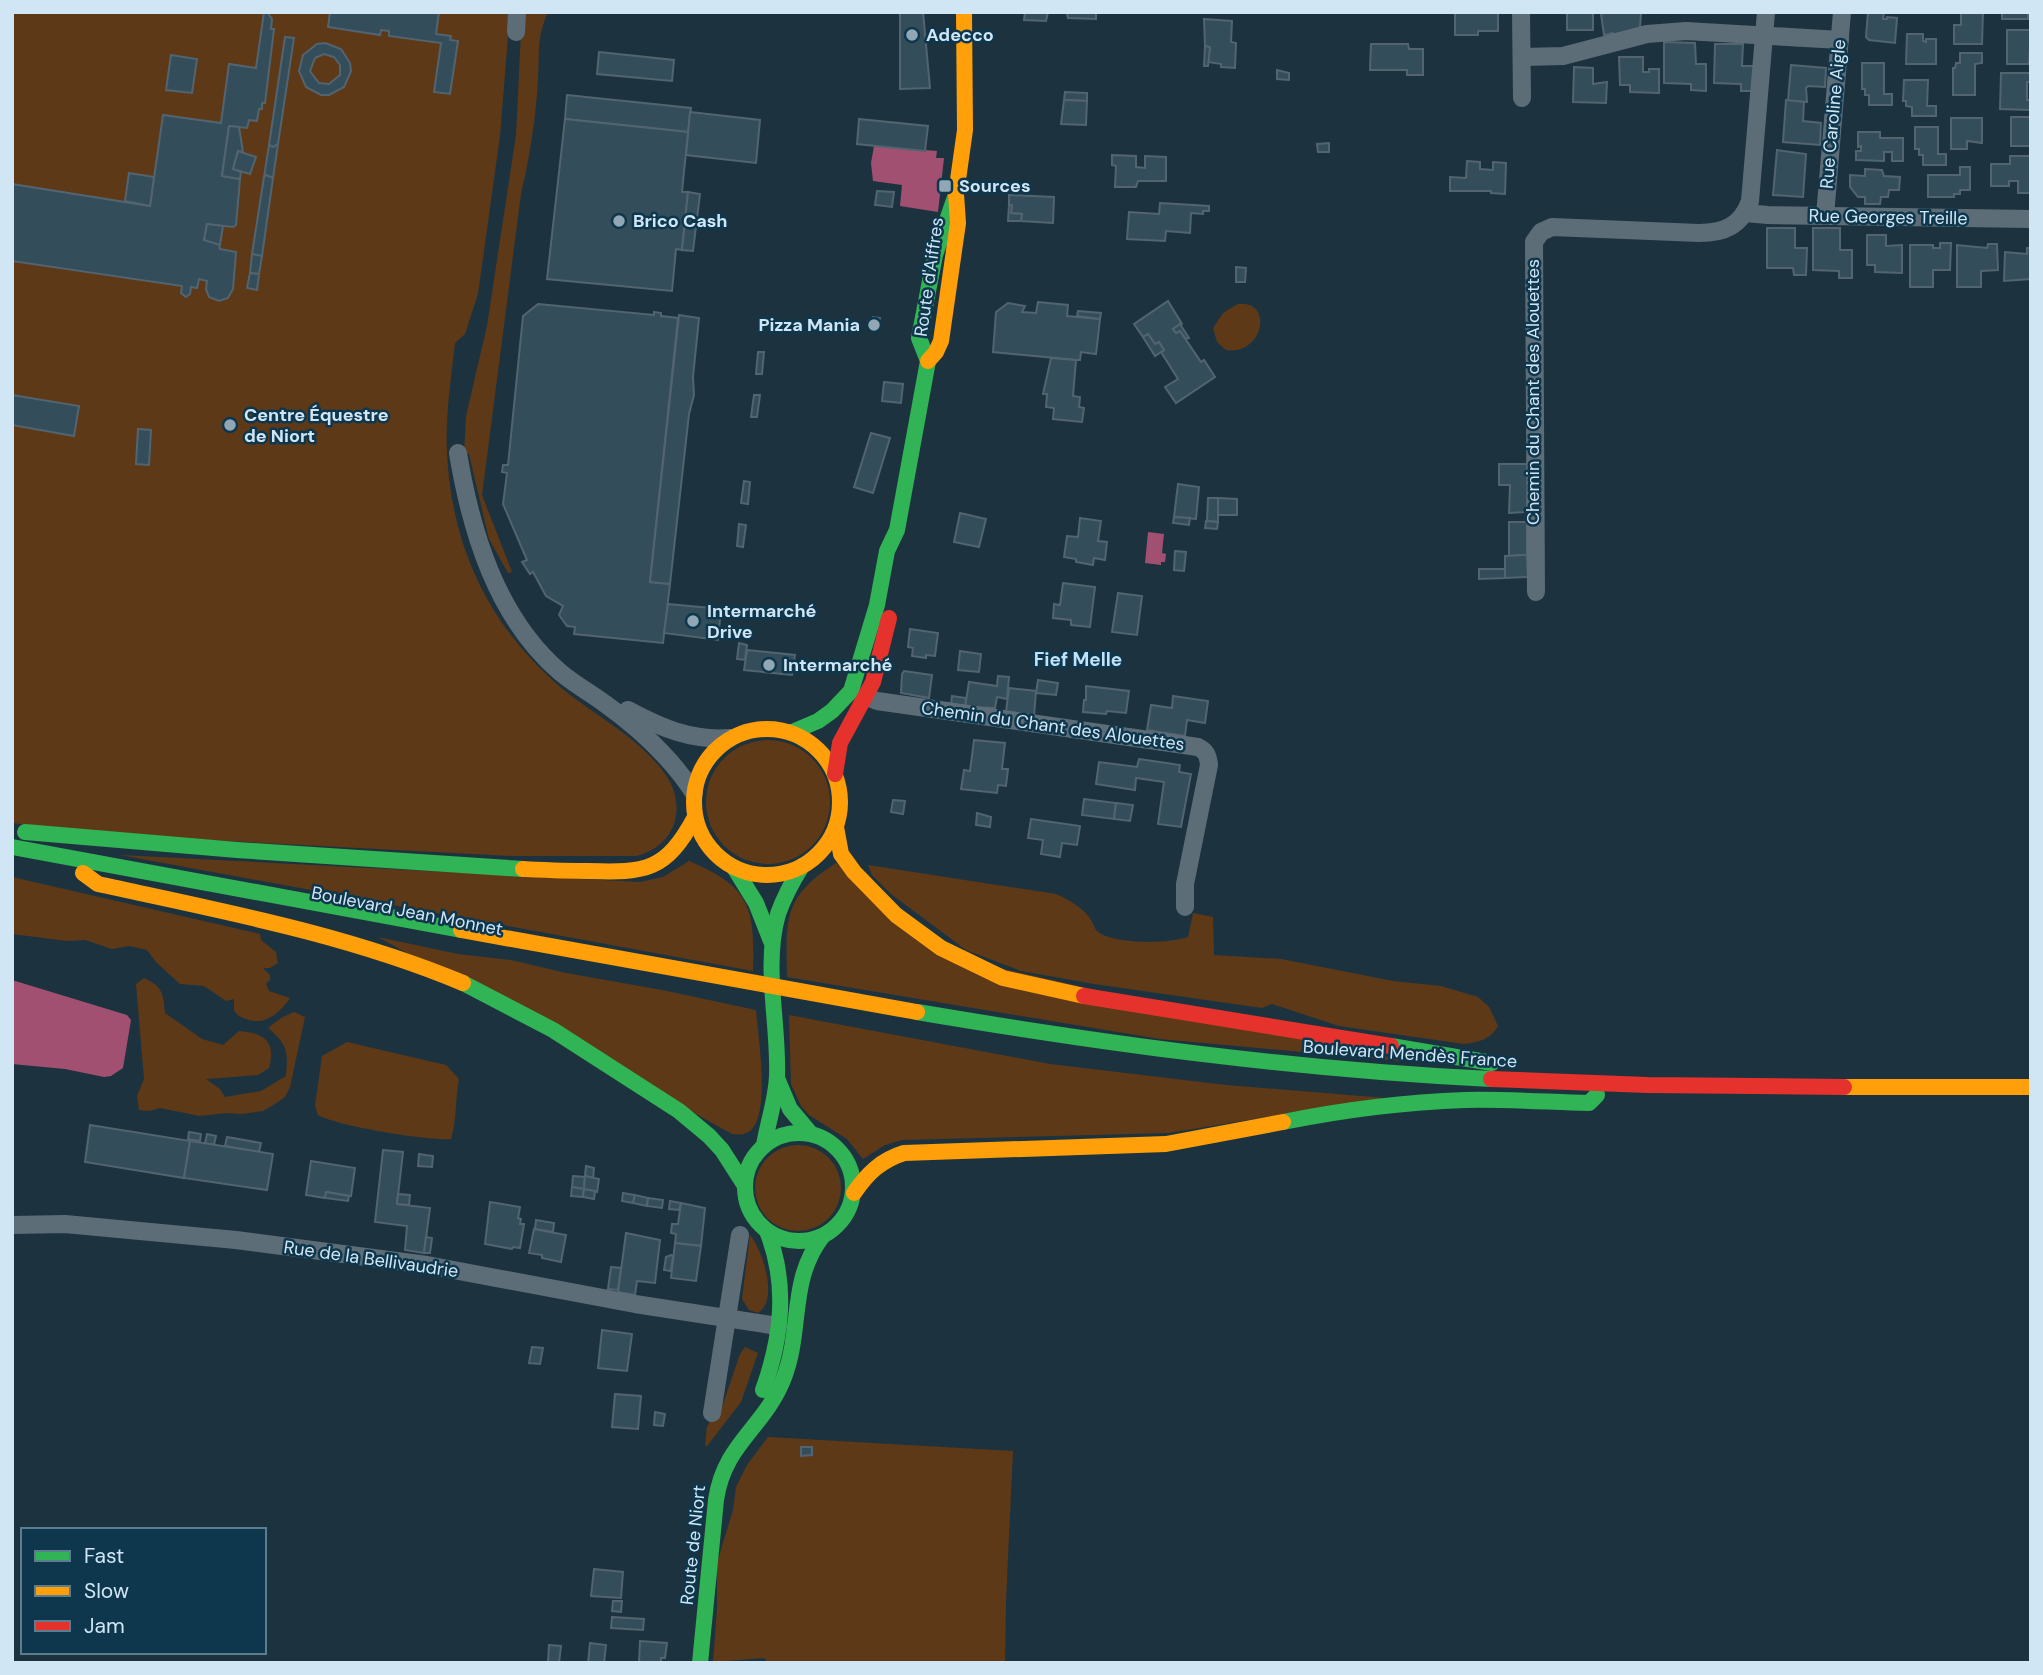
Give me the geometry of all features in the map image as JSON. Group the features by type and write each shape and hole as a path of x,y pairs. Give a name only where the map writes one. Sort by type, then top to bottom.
{"main road":[{"name":"Route d'Aiffres","path":"964,12 966,105"},
{"name":"Route d'Aiffres","path":"835,774 840,743 867,696 878,665 898,579 897,530 928,361 919,338 935,254 956,194 980,12"},
{"name":"Route d'Aiffres","path":"792,732 832,712 851,691 877,605 887,551 897,530"},
{"path":"811,1134 790,1110 781,1094 777,1078 771,942 762,915 746,883 735,869 710,849 695,817 694,793 698,776 706,761 730,738 762,728 792,732 819,750 835,774 840,800 836,827 841,854 854,872 896,915 941,948 1003,978 1068,993 1474,1061 1559,1070 1636,1074 1663,1086"},
{"path":"12,831 324,858 521,870 622,871 640,870 656,864 670,854 695,817"},
{"path":"771,942 782,900 791,881 802,866 822,850 836,827"},
{"name":"Boulevard Jean Monnet","path":"12,847 793,996"},
{"name":"Boulevard Jean Monnet","path":"12,860 793,996"},
{"path":"735,869 771,875 802,866"},
{"path":"83,873 98,884 268,922 359,946 474,988 564,1036 692,1120 730,1159 745,1186 748,1206 753,1216 777,1237 799,1242 821,1237 834,1230 844,1219 854,1193 869,1172 894,1155 904,1153 1166,1144 1372,1107 1466,1100 1589,1103 1597,1095"},
{"name":"Boulevard Mendès France","path":"793,996 1120,1045 1262,1062 1471,1079 1663,1086 2031,1087"},
{"name":"Boulevard Mendès France","path":"793,996 934,1028 1261,1074 1462,1090 1597,1095 2031,1098"},
{"path":"745,1186 750,1164 764,1145 777,1078"},
{"path":"764,1145 786,1134 811,1134 823,1138 844,1155 850,1167 854,1193"},
{"path":"767,1231 775,1247 787,1327"},
{"path":"787,1327 805,1261 810,1249 821,1237"},
{"name":"Route de Niort","path":"690,1663 711,1471 724,1443 762,1393 787,1327"},
{"name":"Route de Niort","path":"700,1663 716,1508 723,1469 734,1450 775,1398 788,1365 787,1327"}],"street":[{"path":"516,32 517,12"},
{"path":"1521,12 1522,98"},
{"path":"1745,213 1750,201 1766,12"},
{"name":"Rue Caroline Aigle","path":"1825,216 1842,12"},
{"path":"1522,57 1563,56 1647,34 1686,31 1839,40"},
{"name":"Rue Georges Treille","path":"1745,213 2031,219"},
{"name":"Chemin du Chant des Alouettes","path":"1535,592 1534,242 1541,232 1564,226 1714,233 1738,223 1745,213"},
{"path":"458,453 465,497 476,534 511,612 524,633 558,670 603,702 660,749 676,765 694,793"},
{"name":"Chemin du Chant des Alouettes","path":"867,696 877,701 1198,747 1203,750 1208,755 1209,765 1185,884 1185,907"},
{"path":"603,702 675,732 713,740 730,738"},
{"name":"Rue de la Bellivaudrie","path":"12,1225 65,1224 236,1240 427,1265 635,1304 787,1327"},
{"path":"712,1413 740,1234"}],"shaded area":[{"name":"Centre Équestre de Niort","path":"12,12 510,12 500,136 478,294 465,334 455,343 447,426 450,488 466,552 478,582 512,637 559,686 629,737 665,774 676,799 676,811 669,834 661,843 636,856 512,856 112,835 12,823"},
{"path":"522,12 547,14 540,39 534,122 521,194 482,495 512,572 508,573 489,539 469,454 464,453 466,416 487,326 516,135"},
{"path":"874,146 937,151 936,158 944,158 938,212 900,206 902,185 873,181 871,163"},
{"path":"1238,304 1249,305 1256,310 1260,327 1249,344 1239,349 1226,350 1217,342 1213,328 1223,313"},
{"path":"1148,532 1164,534 1162,553 1166,554 1165,562 1161,562 1161,565 1145,563"},
{"path":"768,740 792,745 812,758 825,778 830,802 825,826 812,846 792,859 768,864 744,859 724,846 711,826 706,802 711,778 724,758 744,745"},
{"path":"120,855 640,882 663,877 689,861 725,880 745,902 753,931 753,971"},
{"path":"836,863 934,953 1411,1062 1160,1039 787,977 787,939 791,911 806,887"},
{"path":"868,865 1056,894 1080,908 1103,935 1127,941 1155,942 1188,937 1193,913 1213,917 1214,955 1281,959 1393,981 1441,986 1478,997 1489,1007 1498,1026 1484,1040 1464,1044 1339,1026 1272,1004 1262,1008 1021,971 966,950 891,894 872,875"},
{"path":"12,877 260,934 261,940 276,952 278,963 270,968 263,968 270,975 266,984 269,991 290,998 279,1011 268,1018 261,1021 247,1020 234,1010 234,999 226,1001 204,986 180,984 147,950 129,946 112,949 85,940 67,941 12,934"},
{"path":"378,937 458,954 511,960 756,1010 762,1072 757,1119 752,1129 747,1132 732,1134"},
{"path":"144,978 161,991 165,1013 202,1039 223,1045 239,1031 256,1034 266,1040 271,1052 269,1068 258,1075 206,1079 220,1089 225,1097 261,1091 286,1076 285,1049 280,1039 268,1028 294,1012 305,1017 290,1087 285,1097 263,1111 242,1114 200,1116 160,1108 139,1110 137,1096 144,1079 136,984"},
{"path":"12,980 127,1015 131,1020 123,1068 104,1077 65,1069 12,1064"},
{"path":"789,1015 1050,1064 1226,1085 1385,1098 1168,1133 902,1140 885,1145 863,1159 847,1139 809,1115 801,1106 791,1084"},
{"path":"347,1042 446,1065 459,1079 451,1139 383,1132 344,1124 318,1115 315,1106 322,1056"},
{"path":"798,1145 815,1148 834,1164 841,1188 838,1205 822,1224 798,1231 781,1228 762,1212 755,1188 758,1171 774,1152"},
{"path":"750,1235 760,1252 767,1275 767,1298 758,1313 749,1310 742,1299"},
{"path":"745,1347 758,1353 741,1402 707,1446 707,1427 714,1414 722,1407 740,1354"},
{"path":"768,1437 1013,1451 1005,1663 767,1663 765,1658 713,1662 717,1563 733,1510 736,1487 747,1465"}],"building":[{"path":"264,12 272,19 271,29 274,29 265,103 262,103 262,109 259,109 257,121 249,120 247,128 229,126 222,176 240,179 236,225 233,227 207,224 204,240 219,243 220,249 236,252 233,289 228,298 219,301 209,297 207,281 199,279 197,288 191,287 190,294 186,297 181,293 182,286 12,261 12,184 150,206 163,115 221,123 229,64 256,68"},
{"path":"330,12 439,12 436,34 451,36 450,40 458,41 450,94 434,92 441,43 389,36 389,31 381,30 380,35 328,27"},
{"name":"Adecco","path":"900,12 923,12 930,88 900,89"},
{"path":"1025,12 1048,12 1046,21 1024,20"},
{"path":"1062,12 1096,12 1096,19 1068,18 1067,13"},
{"path":"1455,12 1498,12 1498,31 1478,31 1478,35 1455,35"},
{"path":"1567,12 1593,12 1593,30 1567,30"},
{"path":"1641,12 1640,28 1614,36 1613,33 1604,35 1601,14"},
{"path":"1868,12 1884,12 1883,19 1897,18 1895,43 1869,40 1866,37"},
{"path":"1961,12 1983,12 1982,44 1954,44 1954,25 1961,25"},
{"path":"2002,12 2028,12 2028,19 2002,19"},
{"path":"1204,19 1232,21 1231,42 1236,43 1235,68 1208,62 1210,47 1205,46"},
{"path":"2007,30 2031,30 2029,64 2007,64"},
{"path":"1907,34 1923,34 1923,41 1926,42 1926,39 1936,39 1936,64 1906,64"},
{"path":"285,37 294,38 278,144 273,147 269,145"},
{"path":"1664,42 1695,43 1696,64 1706,64 1706,91 1691,90 1691,84 1664,83"},
{"path":"325,43 341,49 350,63 351,71 344,87 329,95 321,95 306,87 299,71 303,55 317,44","holes":["324,54 334,57 340,65 340,75 329,84 319,83 310,71 315,58"]},
{"path":"1371,44 1408,44 1409,49 1423,49 1423,75 1407,75 1407,70 1370,70"},
{"path":"1715,44 1743,44 1742,66 1754,66 1753,91 1741,91 1741,84 1714,83"},
{"path":"1205,46 1210,47 1208,66 1204,66"},
{"path":"599,52 674,60 672,81 597,74"},
{"path":"1960,53 1982,53 1982,63 1975,64 1975,95 1953,95 1953,68 1956,63 1960,63"},
{"path":"171,55 197,59 192,93 166,90"},
{"path":"1619,57 1643,57 1643,72 1659,69 1659,93 1630,92 1630,85 1620,85"},
{"path":"1862,63 1884,63 1884,94 1892,94 1892,105 1869,105 1869,95 1865,95 1865,89 1862,89"},
{"path":"1791,65 1826,68 1825,87 1808,86 1807,102 1788,101"},
{"path":"1574,67 1593,68 1593,84 1607,82 1606,103 1573,102"},
{"path":"1277,70 1289,73 1289,80 1277,79"},
{"path":"2001,73 2030,73 2027,100 2030,100 2030,110 2000,109"},
{"path":"1904,80 1928,80 1927,106 1936,106 1936,116 1912,116 1912,107 1906,106 1906,101 1903,101"},
{"path":"1065,92 1087,93 1087,101 1064,100"},
{"path":"567,95 691,108 688,132 565,119"},
{"path":"1064,100 1087,101 1086,125 1061,124"},
{"path":"1786,100 1804,102 1803,121 1821,123 1820,145 1783,142"},
{"path":"690,112 760,120 756,163 686,155"},
{"path":"2011,117 2031,117 2031,146 2011,146"},
{"path":"1951,118 1982,118 1982,143 1967,141 1967,149 1951,149"},
{"name":"Brico Cash","path":"565,119 688,132 682,192 688,192 682,250 676,249 672,291 547,279"},
{"path":"859,119 928,126 925,151 857,144"},
{"path":"229,126 239,127 243,152 238,151 233,169 241,172 240,179 222,176"},
{"path":"1915,127 1938,127 1938,154 1946,154 1946,165 1923,165 1923,155 1919,155 1919,149 1915,149"},
{"path":"1858,132 1880,132 1880,138 1903,138 1903,161 1892,161 1892,152 1884,152 1884,161 1856,160 1856,151 1861,151 1861,146 1858,147"},
{"path":"1329,143 1329,152 1318,152 1317,144"},
{"path":"278,144 273,178 266,175 264,177 269,145 273,147"},
{"path":"1777,150 1806,154 1803,197 1773,195"},
{"path":"238,151 256,157 250,174 233,169"},
{"path":"1112,155 1136,156 1136,167 1145,168 1145,156 1166,157 1166,181 1138,181 1136,187 1115,187 1116,166 1112,165"},
{"path":"2010,156 2031,156 2031,193 2018,193 2018,181 2009,181 2009,186 1991,186 1991,164 2010,164"},
{"path":"1467,161 1480,162 1480,169 1493,170 1493,162 1506,163 1505,194 1491,191 1450,191 1450,177 1466,178"},
{"path":"1960,167 1970,167 1970,190 1960,190 1960,194 1954,194 1954,197 1928,197 1928,175 1960,175"},
{"path":"1865,169 1882,170 1884,176 1900,177 1899,190 1889,190 1888,197 1881,197 1880,204 1865,204 1865,197 1858,197 1850,187 1850,175 1865,176"},
{"path":"129,173 154,177 150,206 125,201"},
{"path":"266,175 273,178 262,256 252,254"},
{"path":"877,191 894,192 892,207 875,205"},
{"path":"688,192 700,194 693,251 682,250"},
{"path":"1009,195 1054,197 1053,223 1021,221 1022,214 1011,213"},
{"path":"1160,203 1209,206 1209,211 1203,211 1203,214 1191,213 1190,233 1166,231 1165,241 1127,239 1129,212 1159,214"},
{"path":"1009,205 1012,205 1011,213 1022,214 1021,221 1008,221"},
{"path":"207,224 223,226 220,245 204,240"},
{"path":"1767,228 1795,228 1795,248 1807,248 1806,275 1794,275 1793,268 1767,268"},
{"path":"1813,228 1840,228 1840,250 1852,250 1852,278 1839,278 1839,271 1813,270"},
{"path":"1867,235 1886,235 1886,246 1902,245 1902,273 1875,272 1875,265 1867,265"},
{"path":"1940,243 1951,243 1950,270 1933,270 1933,287 1910,287 1910,245 1933,245 1933,248 1940,248"},
{"path":"1988,244 1997,244 1998,270 1981,271 1981,287 1957,287 1957,245 1987,248"},
{"path":"2027,248 2031,248 2031,279 2004,281 2005,252 2027,254"},
{"path":"252,254 262,256 259,274 250,273"},
{"path":"1236,267 1246,268 1245,282 1236,282"},
{"path":"250,273 259,274 257,290 247,288"},
{"path":"1168,301 1182,324 1173,329 1176,333 1180,331 1215,377 1176,403 1165,387 1178,379 1161,352 1164,350 1159,342 1155,344 1148,334 1143,337 1134,324"},
{"path":"1038,302 1068,305 1067,316 1100,319 1096,354 1081,352 1080,360 1076,360 993,352 996,312 1008,303 1025,306 1022,312 1036,313"},
{"path":"538,304 654,315 654,312 661,313 661,316 678,318 650,582 670,584 663,643 574,634 575,627 567,626 559,615 563,606 546,596 533,572 530,574 522,562 527,560 503,504 507,473 502,472 503,465 508,465 523,316"},
{"path":"1078,311 1101,313 1100,319 1077,316"},
{"path":"679,315 699,318 693,377 694,395 689,414 670,584 650,582"},
{"name":"Pizza Mania","path":"873,317 880,318 877,330 868,327 868,321 872,322"},
{"path":"1180,324 1189,338 1186,339 1180,331 1176,333 1173,329"},
{"path":"1148,334 1155,344 1159,342 1164,350 1155,356 1143,337"},
{"path":"758,352 764,352 762,374 756,374"},
{"path":"1051,358 1076,360 1073,396 1080,397 1079,407 1084,408 1082,422 1053,419 1054,408 1046,407 1047,394 1043,394"},
{"path":"884,382 903,384 901,403 882,401"},
{"path":"12,395 79,406 74,436 12,425"},
{"path":"754,395 760,395 757,417 751,417"},
{"path":"138,429 151,430 149,465 136,464"},
{"path":"871,433 890,438 873,493 854,487"},
{"path":"1499,464 1529,464 1527,512 1509,513 1510,485 1499,485"},
{"path":"744,481 750,482 748,504 741,503"},
{"path":"1178,484 1199,487 1196,519 1174,517"},
{"path":"1208,498 1218,498 1218,522 1207,521"},
{"path":"1218,498 1237,499 1237,515 1218,515"},
{"path":"960,513 986,519 979,547 954,542"},
{"path":"1174,517 1190,518 1189,525 1173,523"},
{"path":"1080,518 1101,521 1098,541 1107,542 1105,560 1094,558 1093,565 1064,557 1067,536 1078,537"},
{"path":"1206,521 1218,522 1217,529 1205,528"},
{"path":"1509,522 1527,522 1527,555 1509,556"},
{"path":"739,524 746,525 743,547 737,546"},
{"path":"1175,551 1186,552 1184,571 1174,570"},
{"path":"1527,555 1528,577 1505,578 1505,556"},
{"path":"1479,569 1505,569 1505,578 1479,579"},
{"path":"1063,583 1095,587 1090,627 1071,625 1071,620 1053,618 1054,604 1060,605"},
{"path":"1118,593 1142,596 1137,635 1112,632"},
{"name":"Intermarché Drive","path":"668,604 721,609 718,640 664,633"},
{"path":"910,629 938,633 935,656 912,656 913,648 908,647"},
{"path":"739,643 747,645 745,660 737,659"},
{"name":"Intermarché","path":"747,650 795,655 792,675 744,670"},
{"path":"960,651 981,654 979,672 958,670"},
{"path":"904,671 932,675 929,698 901,693"},
{"path":"998,676 1009,677 1007,699 997,697 995,708 965,707 969,682 997,686"},
{"path":"1038,680 1058,683 1056,695 1036,693"},
{"path":"1086,686 1129,691 1126,713 1083,712"},
{"path":"1009,688 1036,691 1034,716 1006,712"},
{"path":"952,696 966,698 965,707 951,705"},
{"path":"1173,696 1208,701 1205,723 1187,720 1185,736 1147,730 1151,705 1172,708"},
{"path":"974,740 1005,743 1002,769 1008,769 1006,786 998,785 997,793 961,789 964,770 970,771"},
{"path":"1139,759 1180,765 1179,772 1191,774 1181,827 1158,824 1164,782 1136,778 1135,790 1096,784 1099,762 1137,767"},
{"path":"1084,799 1116,803 1114,819 1082,815"},
{"path":"893,800 905,801 903,814 891,812"},
{"path":"1116,803 1133,805 1130,821 1114,819"},
{"path":"977,813 991,817 990,827 976,825"},
{"path":"1031,819 1080,826 1077,845 1062,843 1060,857 1041,854 1043,840 1028,838"},
{"path":"90,1125 190,1141 184,1178 85,1162"},
{"path":"189,1132 201,1134 200,1141 188,1139"},
{"path":"207,1134 216,1136 214,1145 205,1143"},
{"path":"227,1137 261,1143 259,1152 225,1146"},
{"path":"190,1141 273,1154 267,1190 184,1178"},
{"path":"383,1150 403,1152 397,1204 430,1208 424,1253 405,1250 407,1226 375,1222"},
{"path":"419,1154 433,1156 432,1167 418,1166"},
{"path":"311,1161 355,1168 351,1196 326,1192 325,1198 306,1195"},
{"path":"586,1166 594,1168 593,1178 585,1176"},
{"path":"573,1176 585,1177 584,1189 572,1187"},
{"path":"585,1176 599,1179 597,1192 584,1189"},
{"path":"572,1187 584,1189 583,1197 571,1196"},
{"path":"584,1189 595,1191 594,1199 583,1197"},
{"path":"326,1192 349,1196 348,1201 325,1198"},
{"path":"623,1193 635,1195 633,1203 622,1201"},
{"path":"398,1194 410,1195 409,1205 397,1204"},
{"path":"635,1195 648,1198 647,1206 633,1203"},
{"path":"648,1198 663,1200 662,1208 647,1206"},
{"path":"670,1201 681,1203 679,1210 669,1209"},
{"path":"490,1202 520,1207 518,1218 521,1219 520,1224 524,1224 520,1248 485,1244"},
{"path":"681,1203 705,1208 701,1246 675,1243 676,1234 671,1233 672,1224 678,1224"},
{"path":"536,1220 554,1223 553,1232 535,1229"},
{"path":"534,1229 566,1235 561,1262 529,1253"},
{"path":"626,1233 660,1240 655,1283 637,1281 635,1295 618,1292"},
{"path":"426,1237 432,1238 430,1253 424,1253"},
{"path":"675,1243 701,1246 696,1281 671,1278"},
{"path":"671,1255 671,1271 664,1270 666,1257"},
{"path":"611,1267 621,1268 618,1290 608,1289"},
{"path":"602,1330 632,1334 627,1371 598,1368"},
{"path":"532,1347 543,1348 540,1364 529,1363"},
{"path":"615,1394 641,1396 638,1429 612,1427"},
{"path":"655,1412 665,1414 663,1426 654,1425"},
{"path":"801,1447 812,1447 812,1455 801,1456"},
{"path":"594,1569 623,1572 621,1598 591,1596"},
{"path":"613,1601 622,1601 621,1612 612,1611"},
{"path":"612,1617 644,1619 643,1630 611,1628"},
{"path":"640,1641 667,1643 665,1658 661,1658 661,1663 639,1663"},
{"path":"590,1643 606,1645 604,1663 588,1663"},
{"path":"549,1645 561,1646 559,1663 548,1663"}],"traffic: fast":[{"path":"792,732 818,721 851,691 877,605 887,551 897,530 928,361 919,338 935,255 956,194"},
{"path":"25,832 237,850 523,869"},
{"path":"12,847 461,930"},
{"path":"764,1145 777,1076 772,974 774,934 778,914 802,866"},
{"path":"735,869 756,903 771,941"},
{"path":"463,983 553,1030 679,1111 722,1150 745,1186"},
{"path":"917,1012 1203,1054 1347,1069 1491,1079"},
{"path":"1391,1046 1492,1063"},
{"path":"777,1078 790,1109 811,1134"},
{"path":"1283,1122 1351,1110 1419,1103 1480,1100 1589,1103 1597,1095"},
{"path":"799,1133 820,1137 837,1149 849,1166 853,1187 849,1208 837,1225 820,1237 799,1241 778,1237 761,1225 749,1208 745,1187 749,1166 761,1149 778,1137 799,1133"},
{"path":"763,1390 775,1350 780,1310 778,1271 767,1231"},
{"path":"700,1663 720,1481 735,1450 765,1412 783,1380 793,1343 804,1271 822,1237"}],"traffic: slow":[{"path":"928,361 941,341 958,223 956,194 965,130 964,12"},
{"path":"767,729 795,734 819,750 835,774 840,802 835,830 819,854 795,870 767,875 739,870 715,854 699,830 694,802 699,774 715,750 739,734 767,729"},
{"path":"523,869 640,869 664,858 695,817"},
{"path":"836,827 841,854 854,872 896,915 941,948 1003,978 1084,996"},
{"path":"83,873 98,884 329,937 463,983"},
{"path":"461,930 917,1012"},
{"path":"1844,1087 2031,1087"},
{"path":"854,1193 875,1168 904,1153 1166,1144 1283,1122"}],"traffic: jam":[{"path":"835,774 840,743 873,682 889,618"},
{"path":"1084,996 1391,1046"},
{"path":"1491,1079 1647,1085 1844,1087"}],"place":[{"name":"Adecco","path":"912,35"},
{"name":"Sources","path":"945,186"},
{"name":"Brico Cash","path":"619,221"},
{"name":"Pizza Mania","path":"874,325"},
{"name":"Centre Équestre de Niort","path":"230,425"},
{"name":"Intermarché Drive","path":"693,621"},
{"name":"Intermarché","path":"769,665"}],"district":[{"name":"Fief Melle","path":"1078,659"}]}
